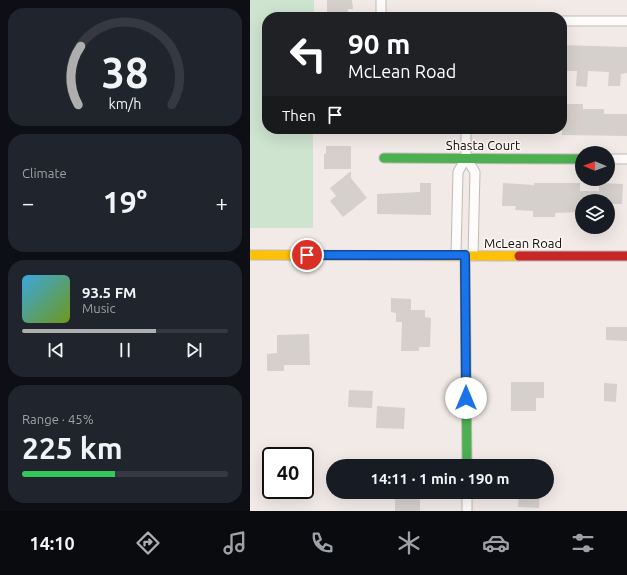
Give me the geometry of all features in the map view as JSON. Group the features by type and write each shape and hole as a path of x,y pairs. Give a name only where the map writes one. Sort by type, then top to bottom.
{"street":[{"path":"381,0 381,12"},
{"path":"567,21 627,21"},
{"path":"466,134 466,158 458,172 465,255 466,459"},
{"name":"Shasta Court","path":"384,158 575,159"},
{"path":"465,255 475,172 466,158"},
{"path":"615,159 627,159"},
{"name":"McLean Road","path":"250,255 627,256"},
{"path":"467,499 467,511"}],"green space":[{"path":"250,0 314,0 314,12 262,12 262,134 313,134 313,228 250,228"}],"building":[{"path":"327,0 352,0 353,9 348,9 348,12 327,12"},
{"path":"567,45 627,47 627,73 621,74 620,86 608,86 609,72 588,71 587,87 576,86 577,71 567,71"},
{"path":"567,104 583,104 583,109 604,109 604,114 627,114 627,136 562,135 567,134"},
{"path":"326,146 351,146 351,169 324,169 324,154 326,154"},
{"path":"351,171 351,178 367,198 343,217 330,201 336,196 330,188"},
{"path":"420,183 431,183 431,215 377,214 377,194 420,192"},
{"path":"503,183 534,185 534,183 575,183 575,186 580,186 580,191 599,191 599,186 615,186 615,184 623,184 622,204 615,204 615,194 575,194 575,212 555,213 555,217 533,217 533,211 515,210 516,206 502,206"},
{"path":"391,298 411,299 411,310 425,310 425,317 431,318 430,347 419,347 419,351 401,351 402,322 396,322 396,313 391,312"},
{"path":"606,327 627,327 627,341 606,340"},
{"path":"309,334 310,365 284,365 284,371 267,371 267,354 277,353 277,335"},
{"path":"511,382 544,382 544,398 536,398 536,411 511,411"},
{"path":"604,383 617,384 616,402 604,401"},
{"path":"349,390 373,391 372,408 348,407"},
{"path":"377,406 405,408 404,429 376,428"},
{"path":"395,499 420,499 420,511 395,511"},
{"path":"519,499 540,499 539,508 518,507"}],"traffic: fast":[{"path":"384,158 575,159"},
{"path":"465,255 467,459"}],"traffic: slow":[{"path":"250,255 519,256"}],"traffic: jam":[{"path":"519,256 627,256"}],"route":[{"path":"307,255 465,255 466,398"}]}
